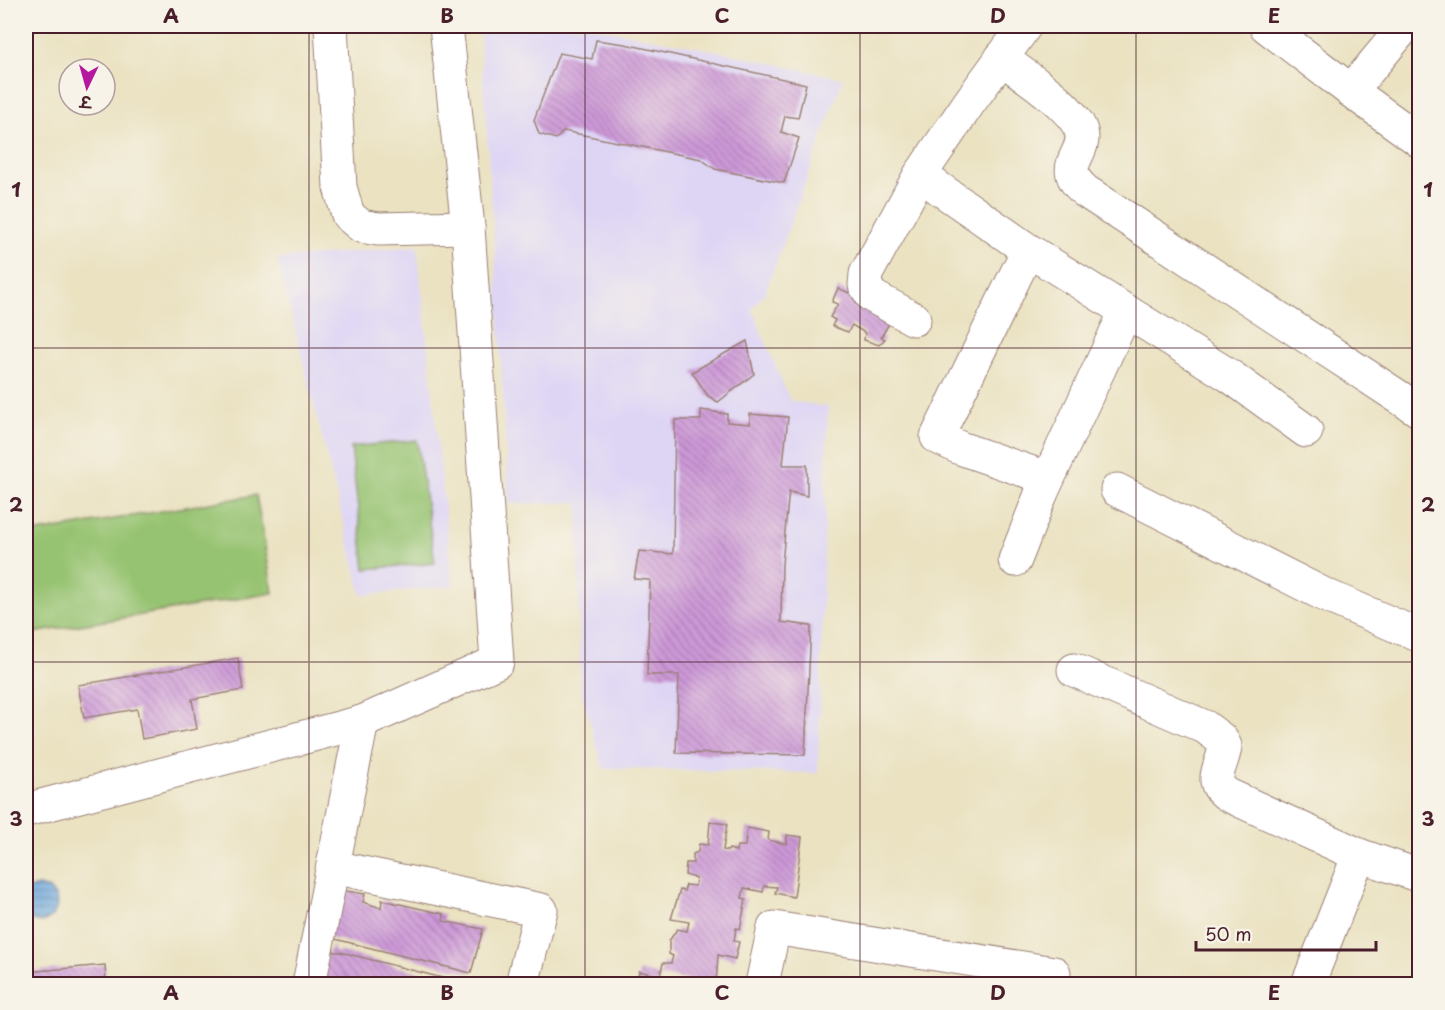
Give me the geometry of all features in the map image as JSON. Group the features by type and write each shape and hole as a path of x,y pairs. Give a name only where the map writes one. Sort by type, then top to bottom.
{"street":[{"path":"331,26 340,187 348,215 361,226 378,229 468,226"},
{"path":"26,810 362,722 497,662 468,226 446,26"},
{"path":"914,319 872,296 865,285 866,274 920,175 1025,26"},
{"path":"1266,26 1419,141"},
{"path":"1350,91 1405,26"},
{"path":"1001,58 1049,93 1074,119 1080,129 1082,137 1072,169 1075,182 1156,239 1419,411"},
{"path":"920,175 1028,250 1230,376 1305,431"},
{"path":"1028,250 937,437 960,448 1044,477 1041,494"},
{"path":"1015,560 1041,494 1126,310"},
{"path":"1117,490 1325,596 1419,636"},
{"path":"1074,670 1205,727 1221,739 1225,746 1216,779 1217,786 1222,791 1359,855 1419,876"},
{"path":"309,984 362,722"},
{"path":"1312,984 1359,855"},
{"path":"333,867 541,910 522,984"},
{"path":"762,984 774,928 1054,972"}],"shaded area":[{"path":"481,26 586,26 721,52 843,79 765,293 752,309 790,401 828,407 818,773 603,768 580,686 578,502 509,504"},
{"path":"417,246 453,586 362,595 277,259"}],"green space":[{"path":"417,440 435,563 365,569 351,447"},
{"path":"256,495 273,593 26,634 26,534"}],"water":[{"path":"37,886 48,889 54,895 57,903 51,917 45,921 36,921 26,916 26,891"}],"building":[{"path":"596,40 625,44 806,84 798,118 785,116 781,132 799,138 784,183 715,169 701,159 564,131 556,139 539,134 534,120 559,53 592,59"},
{"path":"838,288 879,306 890,322 881,337 885,339 879,345 864,340 865,333 852,325 848,332 832,326 835,320 830,317 838,304 832,302"},
{"path":"747,341 754,374 718,402 708,396 692,372"},
{"path":"701,410 727,414 727,422 750,424 750,414 788,417 783,465 807,465 807,496 789,492 782,564 781,622 811,626 805,755 676,753 679,675 647,675 650,580 634,579 639,551 673,554 675,420 701,420"},
{"path":"238,658 243,690 192,699 197,729 142,739 137,709 84,718 78,685"},
{"path":"710,822 727,824 723,850 728,851 729,849 736,851 737,846 745,846 747,828 769,832 768,840 787,844 787,835 802,837 794,897 775,893 777,887 764,886 763,892 744,888 742,898 746,899 740,929 736,928 734,941 739,942 735,959 718,955 716,984 660,976 663,963 671,963 673,956 669,954 669,941 677,929 687,931 689,922 671,919 680,890 684,891 686,885 695,886 696,878 685,875 686,863 693,863 693,854 698,852 699,844 708,845"},
{"path":"334,889 365,894 363,902 381,908 382,900 444,914 443,921 483,929 471,973 319,935"},
{"path":"333,945 334,952 466,984 309,984"},
{"path":"105,965 106,984 26,984 26,972"},
{"path":"639,971 660,976 658,984 637,984"}]}
